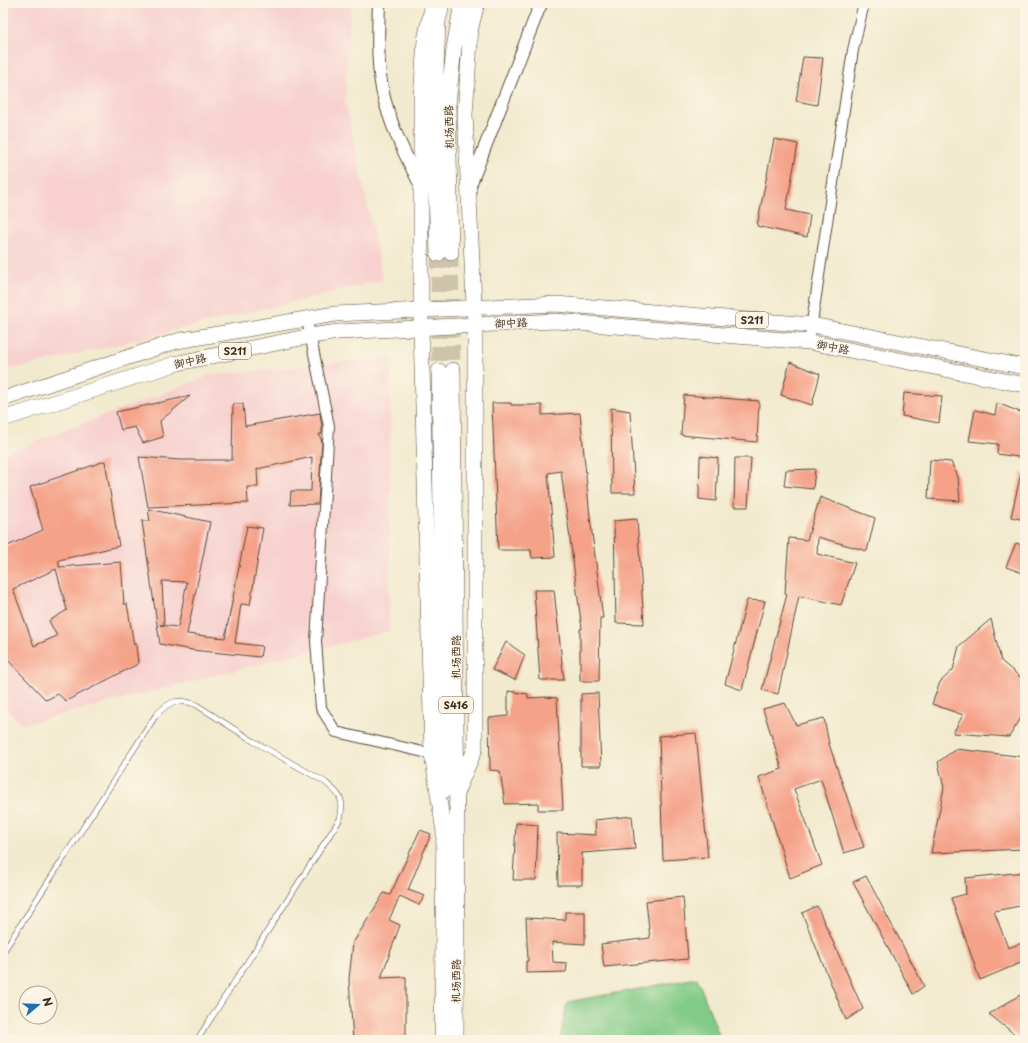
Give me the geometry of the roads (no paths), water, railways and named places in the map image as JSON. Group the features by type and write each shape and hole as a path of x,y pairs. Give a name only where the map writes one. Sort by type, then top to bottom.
{"main road":[{"path":"433,3 425,40 421,100 421,310 432,754 444,832"},
{"name":"机场西路","path":"443,3 438,20 434,129 444,254 448,104 454,48 462,3"},
{"path":"457,792 475,749 475,308 465,114 471,27 477,3"},
{"name":"御中路","path":"3,399 177,341 307,320 334,314 556,304 812,325 1025,367"},
{"name":"御中路","path":"3,419 178,363 311,336 338,332 555,321 809,342 1025,385"},
{"name":"机场西路","path":"444,832 446,371 457,792 456,1040"},
{"name":"S416","path":"442,1040 444,832"}],"street":[{"path":"379,3 378,46 382,89 402,149 421,186"},
{"path":"469,189 542,3"},
{"path":"809,342 853,50 864,3"},
{"path":"307,320 329,426 316,641 321,708 336,732 432,754"}],"lane":[{"path":"3,952 156,715 165,705 175,701 184,701 195,704 253,741 325,782 340,797 343,806 340,819 197,1040"}],"tunnel":[{"path":"451,253 453,370"},
{"path":"438,254 439,371"}]}
